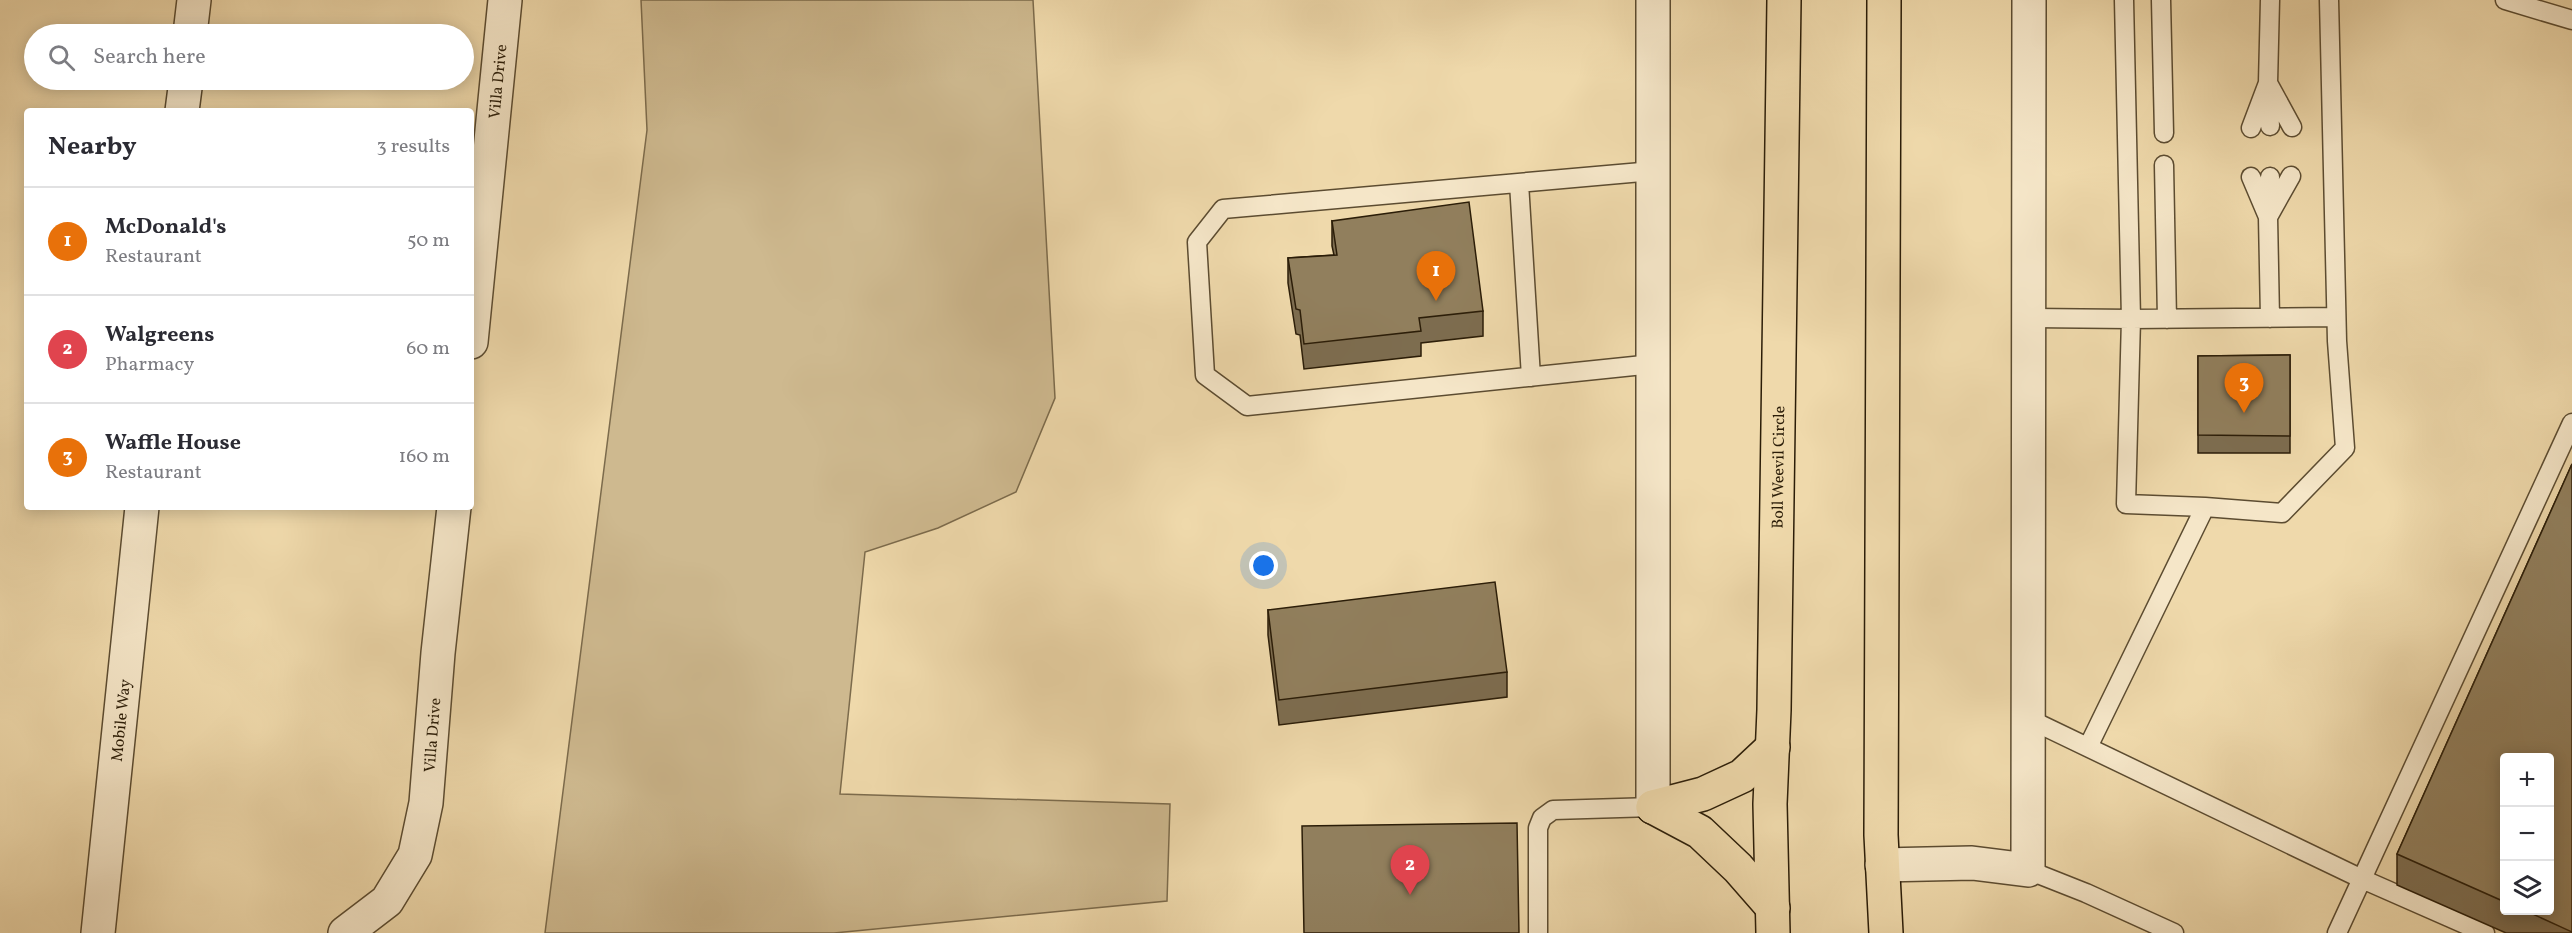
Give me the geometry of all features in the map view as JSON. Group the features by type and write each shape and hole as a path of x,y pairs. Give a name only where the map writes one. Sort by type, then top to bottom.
{"highway":[{"name":"Boll Weevil Circle","path":"1773,921 1770,804 1773,747 1784,0"},
{"path":"1884,0 1882,865 1886,933"},
{"path":"1653,807 1703,794 1742,776 1773,747"},
{"path":"1653,807 1700,832 1738,868 1773,921"}],"street":[{"path":"191,24 194,0"},
{"name":"Villa Drive","path":"474,312 505,0"},
{"path":"1653,0 1653,807"},
{"path":"1882,865 1972,863 2028,870 2029,0"},
{"path":"182,108 185,90"},
{"name":"Mobile Way","path":"98,933 142,510"},
{"name":"Villa Drive","path":"345,933 387,901 415,855 426,803 438,653 454,510"}],"lane":[{"path":"2124,0 2131,319 2126,504 2282,513 2344,448 2337,317 2329,0"},
{"path":"2161,0 2164,133"},
{"path":"2270,0 2268,83 2270,126"},
{"path":"2505,0 2572,20"},
{"path":"2268,83 2292,127"},
{"path":"2251,128 2268,83"},
{"path":"2164,165 2167,319"},
{"path":"1653,171 1223,209 1197,242 1205,375 1247,406 1653,364"},
{"path":"2268,217 2291,176"},
{"path":"2251,177 2268,217"},
{"path":"2270,177 2268,217 2270,318"},
{"path":"1519,183 1531,377"},
{"path":"2029,318 2337,317"},
{"path":"2337,933 2572,423"},
{"path":"2088,747 2205,507"},
{"path":"2029,719 2362,879 2485,933"},
{"path":"1538,933 1538,828 1542,818 1554,810 1653,807"},
{"path":"2028,870 2086,893 2174,933"}],"shaded area":[{"path":"641,0 1033,0 1055,398 1016,492 938,528 865,552 840,794 1170,804 1167,901 834,933 545,933 647,130"}],"building":[{"path":"1469,202 1483,311 1419,318 1421,331 1304,344 1300,310 1296,309 1288,258 1337,255 1332,221"},
{"path":"2290,355 2290,436 2198,435 2198,356"},
{"path":"2572,464 2572,932 2535,915 2554,915 2554,753 2500,753 2500,900 2397,854"},
{"path":"1495,582 1507,672 1279,700 1268,610"},
{"path":"1517,823 1519,933 1304,933 1302,826"}],"place":[{"name":"McDonald's","path":"1436,301"},
{"name":"Waffle House","path":"2244,413"},
{"name":"Walgreens","path":"1410,895"}]}
